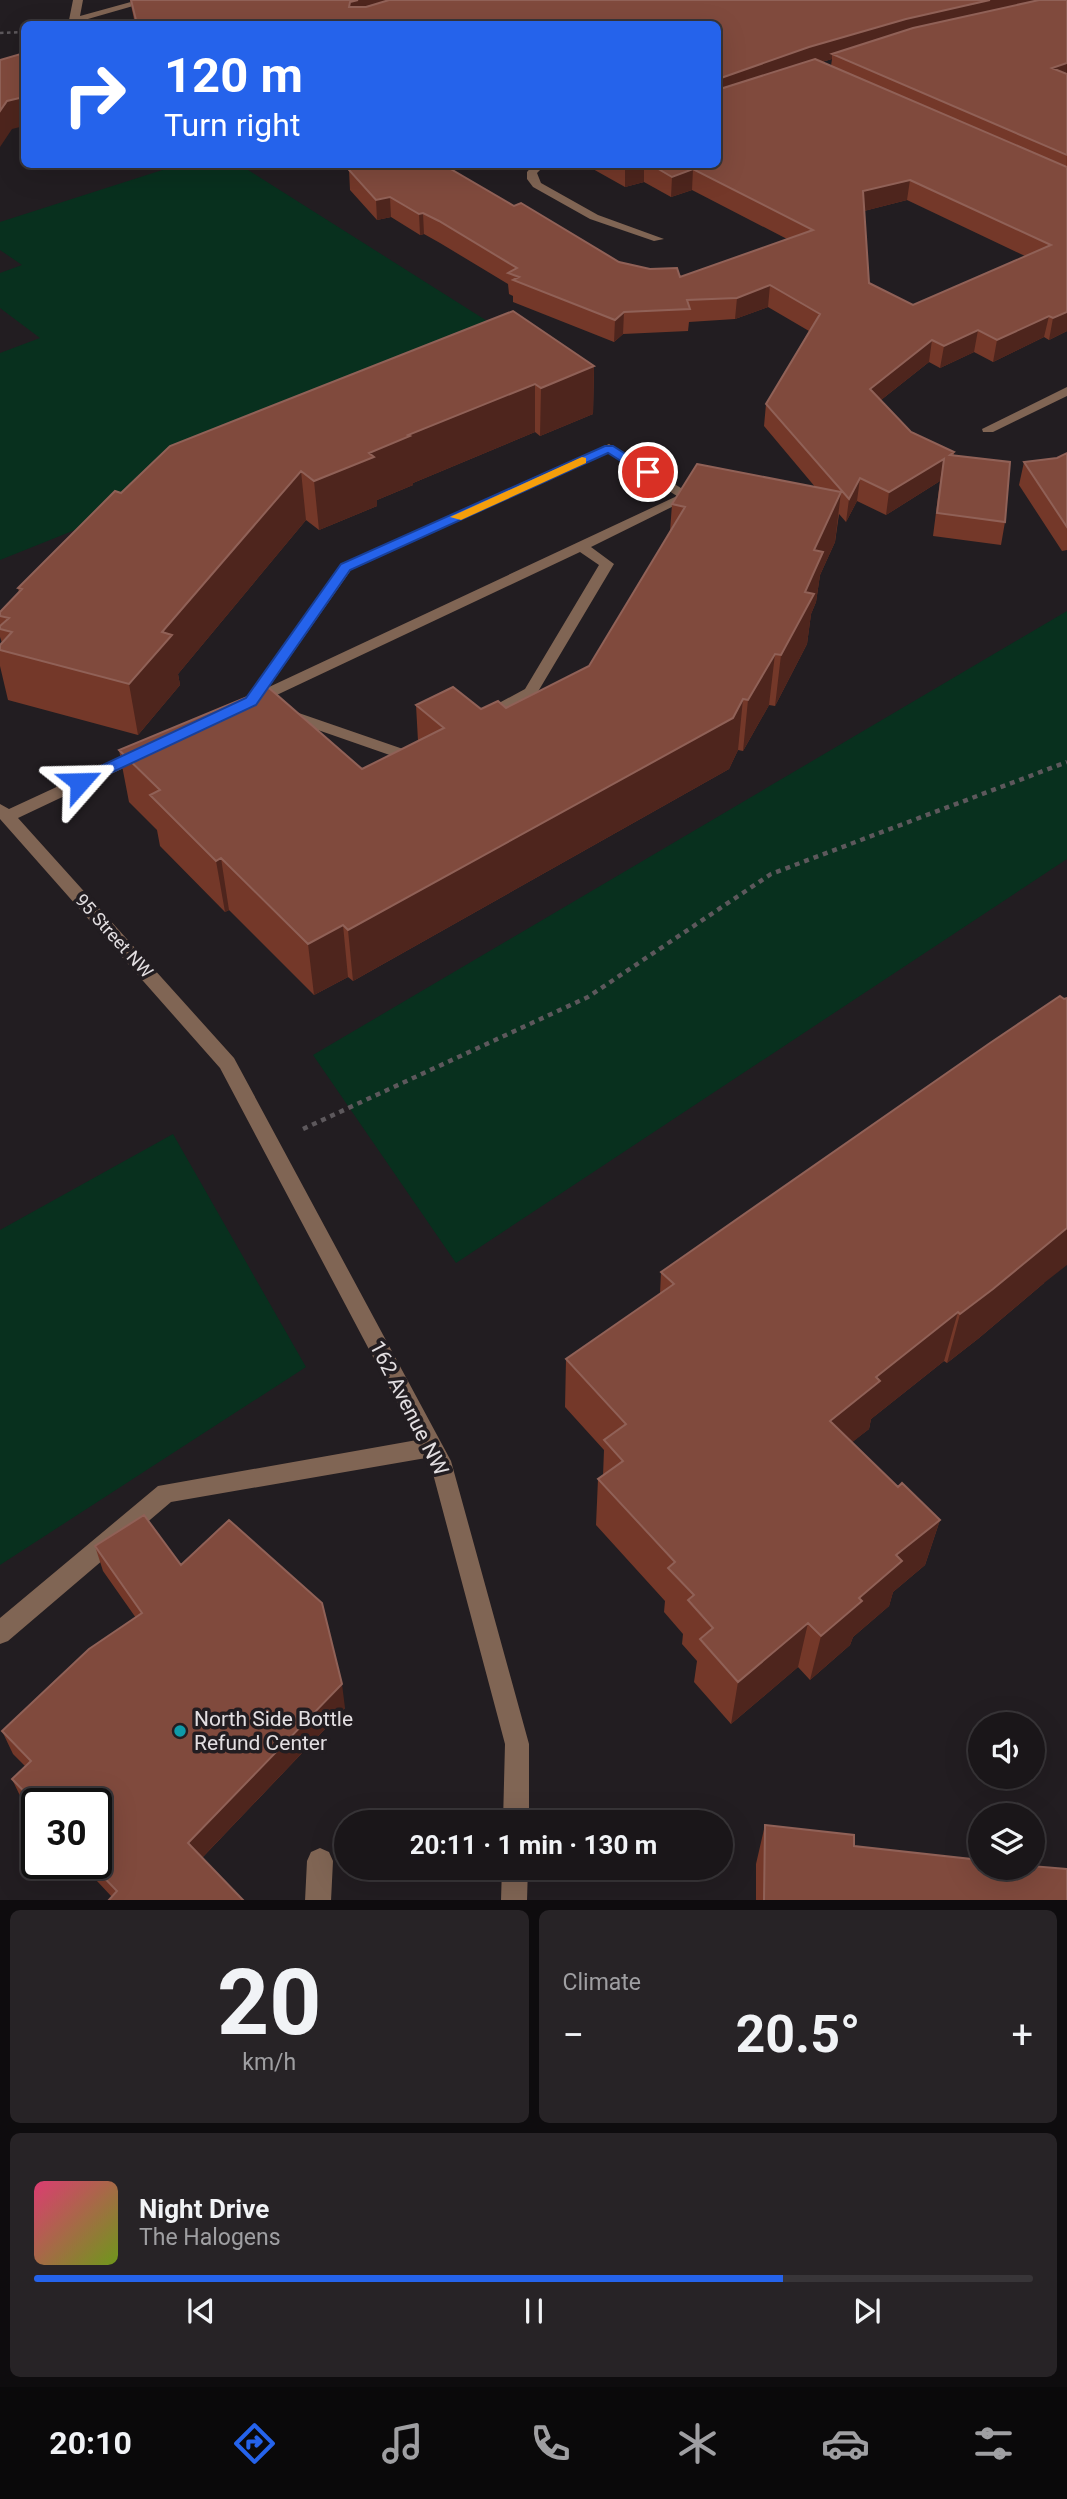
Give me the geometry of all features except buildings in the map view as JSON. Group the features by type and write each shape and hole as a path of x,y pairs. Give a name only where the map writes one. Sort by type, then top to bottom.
{"street":[{"path":"74,20 78,0"},
{"path":"74,20 149,0"},
{"path":"74,20 84,21"},
{"path":"536,168 532,172 532,179 537,185 594,216 658,239"},
{"path":"988,429 1067,391"},
{"path":"609,449 687,496 581,546 245,704 346,567 609,449"},
{"path":"473,721 531,692 607,564 581,546"},
{"path":"245,704 404,755 427,744"},
{"path":"4,813 153,747"},
{"name":"95 Street NW","path":"4,813 227,1063"},
{"name":"162 Avenue NW","path":"227,1063 443,1468 517,1744 516,1810"},
{"path":"0,1633 166,1493 432,1447"},
{"path":"318,1900 320,1861"},
{"path":"514,1900 515,1880"}],"path":[{"path":"0,33 21,32"},
{"path":"270,1143 345,1111 588,997 771,874 1067,762"}],"green space":[{"path":"169,168 245,168 530,348 0,560 0,353 40,338 0,308 0,273 22,265 0,250 0,222"},
{"path":"1067,611 1067,859 456,1263 313,1055"},
{"path":"173,1134 306,1367 0,1565 0,1230"}],"slow traffic":[{"path":"456,517 582,461"}],"place":[{"name":"North Side Bottle Refund Center","path":"180,1731"}],"route":[{"path":"80,782 251,702 346,567 609,449 648,472"}]}
